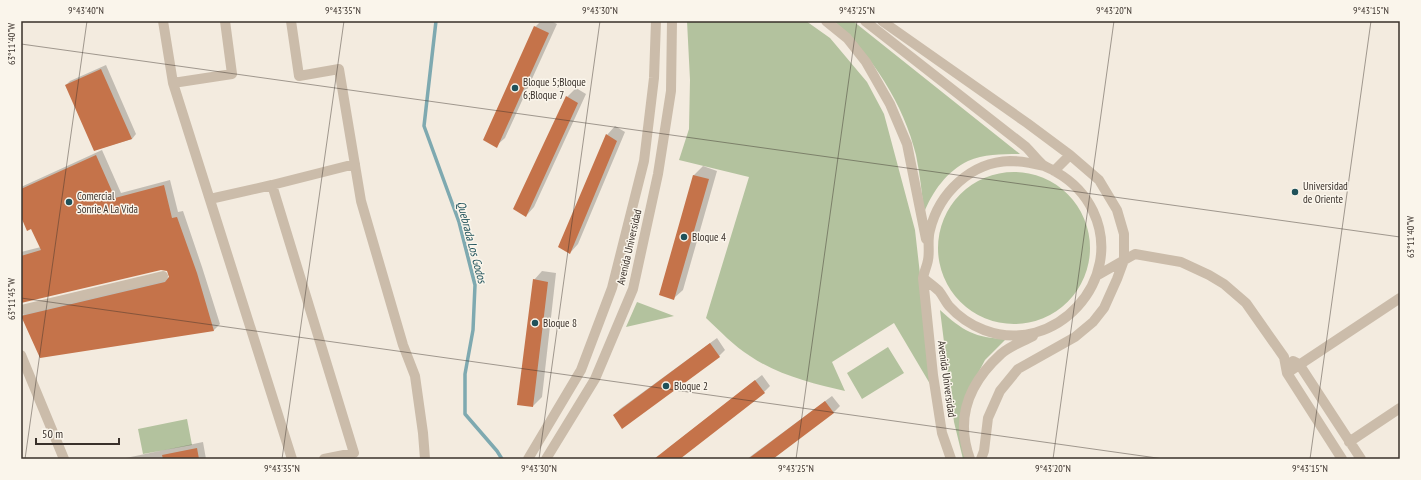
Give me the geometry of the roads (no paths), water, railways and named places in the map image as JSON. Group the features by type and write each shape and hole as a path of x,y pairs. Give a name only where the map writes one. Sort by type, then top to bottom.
{"street":[{"path":"164,21 173,83 292,459"},
{"path":"173,83 232,74 225,21"},
{"path":"291,21 299,76 339,69 361,201 403,345 415,376 423,432 425,459"},
{"name":"Avenida Universidad","path":"528,459 581,370 612,288 644,161 654,78 656,21"},
{"name":"Avenida Universidad","path":"546,459 595,379 632,289 658,174 671,91 672,21"},
{"path":"826,21 847,38 866,62 890,104 907,144 928,247"},
{"path":"865,21 1026,147 1044,166"},
{"path":"882,21 1027,123 1099,180 1117,210 1124,234 1124,260 1104,308 1093,322 1075,337 1018,369 1000,391 988,418 984,451 981,459"},
{"path":"1054,171 1070,156"},
{"path":"1009,161 1025,162 1044,166 1066,178 1077,188 1086,199 1093,212 1101,240 1098,275 1088,295 1069,316 1044,330 1024,335 1004,335 984,330 966,321 950,307 938,290 922,278 928,259 929,231 934,215 951,188 964,177 983,167 1009,161"},
{"path":"210,199 355,164"},
{"path":"272,185 354,453 324,459"},
{"path":"1098,275 1135,254 1181,262 1224,284 1246,303 1284,357 1287,373 1342,459"},
{"path":"21,310 163,276"},
{"name":"Avenida Universidad","path":"922,278 933,375 942,433 951,459"},
{"path":"1287,373 1400,298"},
{"name":"Avenida Universidad","path":"970,459 966,449 964,425 968,399 977,381 1001,355 1012,347 1044,330"},
{"path":"21,355 64,459"},
{"path":"1284,357 1299,364 1361,459"},
{"path":"1349,442 1400,408"}],"waterway":[{"name":"Quebrada Los Godos","path":"436,21 424,126 459,222 475,285 473,330 465,374 465,414 497,451 502,459"}],"place":[{"name":"Bloque 5;Bloque 6;Bloque 7","path":"515,88"},
{"name":"Universidad de Oriente","path":"1295,192"},
{"name":"Comercial Sonrie A La Vida","path":"69,202"},
{"name":"Bloque 4","path":"684,237"},
{"name":"Bloque 8","path":"535,323"},
{"name":"Bloque 2","path":"666,386"}]}
